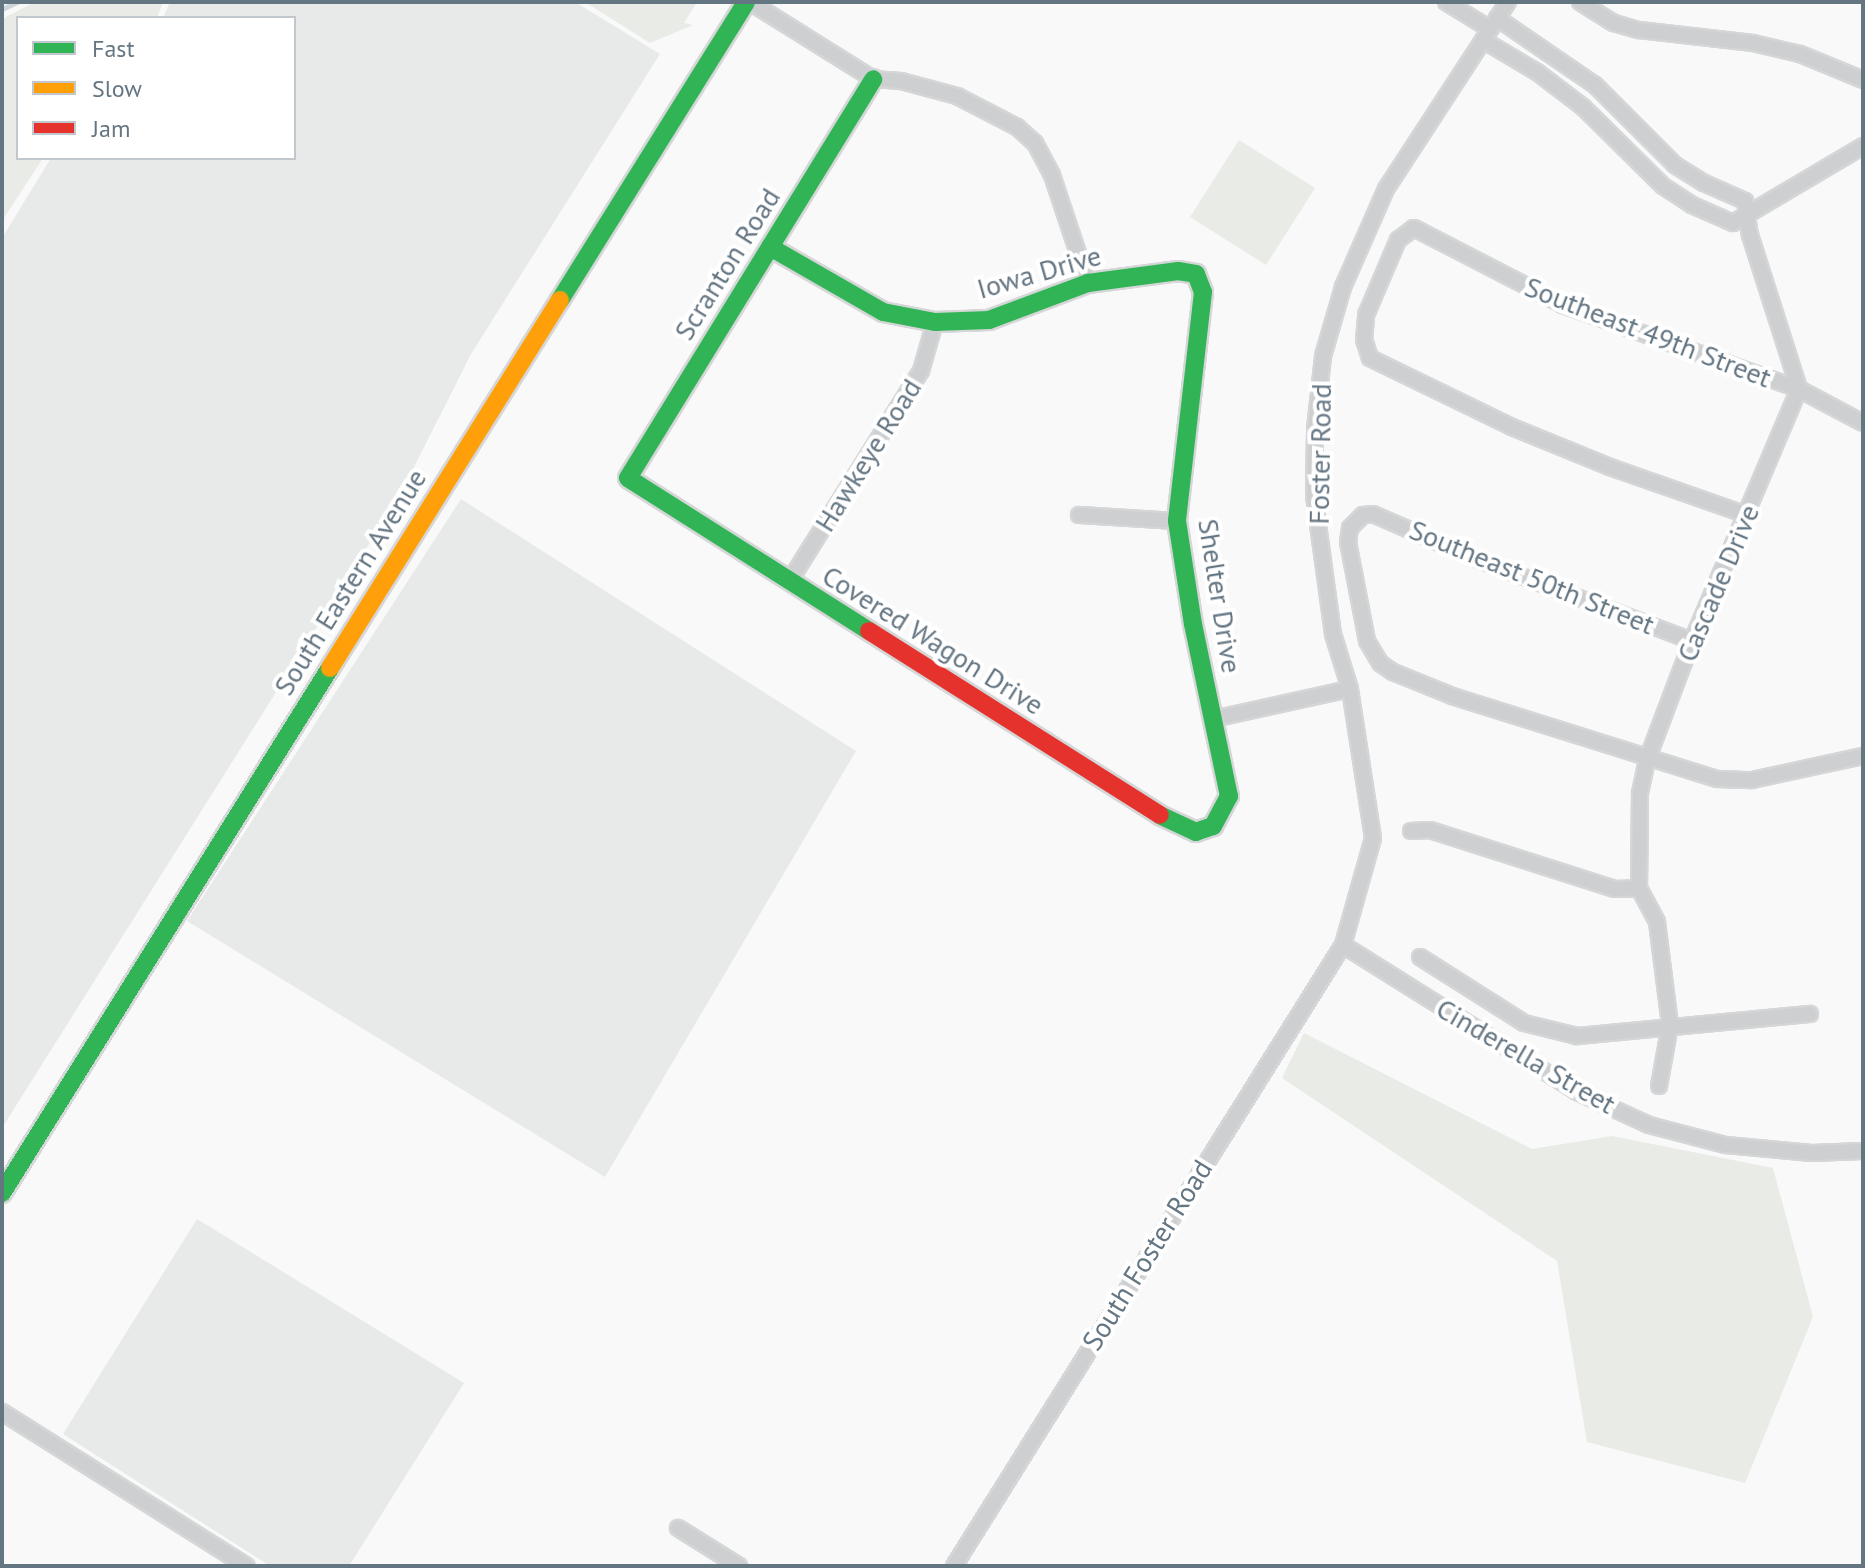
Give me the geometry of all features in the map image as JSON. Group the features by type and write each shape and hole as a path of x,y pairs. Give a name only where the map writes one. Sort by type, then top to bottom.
{"street":[{"path":"748,2 873,79 901,81 957,96 989,110 1035,143 1052,175 1088,283"},
{"name":"South Eastern Avenue","path":"2,1193 748,2"},
{"path":"1446,2 1595,85 1675,165 1704,183 1745,201 1750,235 1799,389 1863,423"},
{"name":"Foster Road","path":"1343,945 1373,838 1350,689 1333,634 1314,496 1315,429 1323,356 1343,287 1386,189 1508,2"},
{"path":"1580,2 1614,23 1639,30 1753,43 1800,54 1863,80"},
{"path":"1490,29 1537,72 1583,107 1663,186 1692,205 1733,223 1749,217 1766,203 1863,146"},
{"name":"Scranton Road","path":"628,478 873,79"},
{"name":"Southeast 49th Street","path":"1747,515 1610,467 1512,427 1370,358 1364,340 1366,315 1398,240 1414,228 1563,305 1799,389"},
{"name":"Iowa Drive","path":"770,247 883,312 935,322 989,320 1088,283 1178,271 1196,274"},
{"name":"Shelter Drive","path":"1196,274 1203,292 1177,521 1229,796 1222,815 1213,826"},
{"name":"Hawkeye Road","path":"789,582 921,371 935,322"},
{"name":"Cascade Drive","path":"1659,1086 1670,1025 1657,922 1639,888 1640,794 1647,760 1692,641 1799,389"},
{"name":"Covered Wagon Drive","path":"628,478 1169,821 1196,832 1213,826"},
{"name":"Southeast 50th Street","path":"1647,760 1452,696 1393,672 1380,663 1367,641 1348,542 1350,528 1356,520 1373,514 1474,558 1692,641"},
{"path":"1079,515 1177,521"},
{"path":"1213,719 1350,689"},
{"path":"1647,760 1735,781 1863,756"},
{"path":"1411,831 1430,830 1615,889 1639,888"},
{"name":"Cinderella Street","path":"1343,945 1577,1092 1649,1125 1726,1145 1812,1153 1863,1151"},
{"name":"South Foster Road","path":"954,1566 1221,1134 1343,945"},
{"path":"1420,957 1524,1023 1577,1036 1810,1014"},
{"path":"2,1412 247,1566"},
{"path":"678,1528 739,1566"}],"shaded area":[{"path":"35,2 163,2 158,16 16,16 16,160 42,160 2,221 2,19"},
{"path":"170,2 575,2 660,54 471,354 400,495 2,1128 2,238 50,160 296,160 296,16 164,16"},
{"path":"585,2 697,2 684,23 693,25 650,43"},
{"path":"1239,140 1315,188 1266,265 1190,217"},
{"path":"461,499 856,751 605,1177 187,921"},
{"path":"1304,1033 1532,1149 1612,1136 1773,1168 1813,1317 1745,1483 1587,1442 1557,1261 1282,1078"},
{"path":"197,1219 464,1383 349,1566 270,1566 63,1434"}],"waterway":[{"path":"2,9 17,2"}],"traffic: fast":[{"path":"560,300 746,2"},
{"path":"869,631 628,478 873,79"},
{"path":"770,247 883,312 935,322 989,320 1088,283 1178,271 1196,274 1203,292 1177,521 1193,624 1229,796 1213,826 1196,832 1160,815"},
{"path":"2,1193 330,668"}],"traffic: slow":[{"path":"330,668 560,300"}],"traffic: jam":[{"path":"869,631 1160,815"}]}
